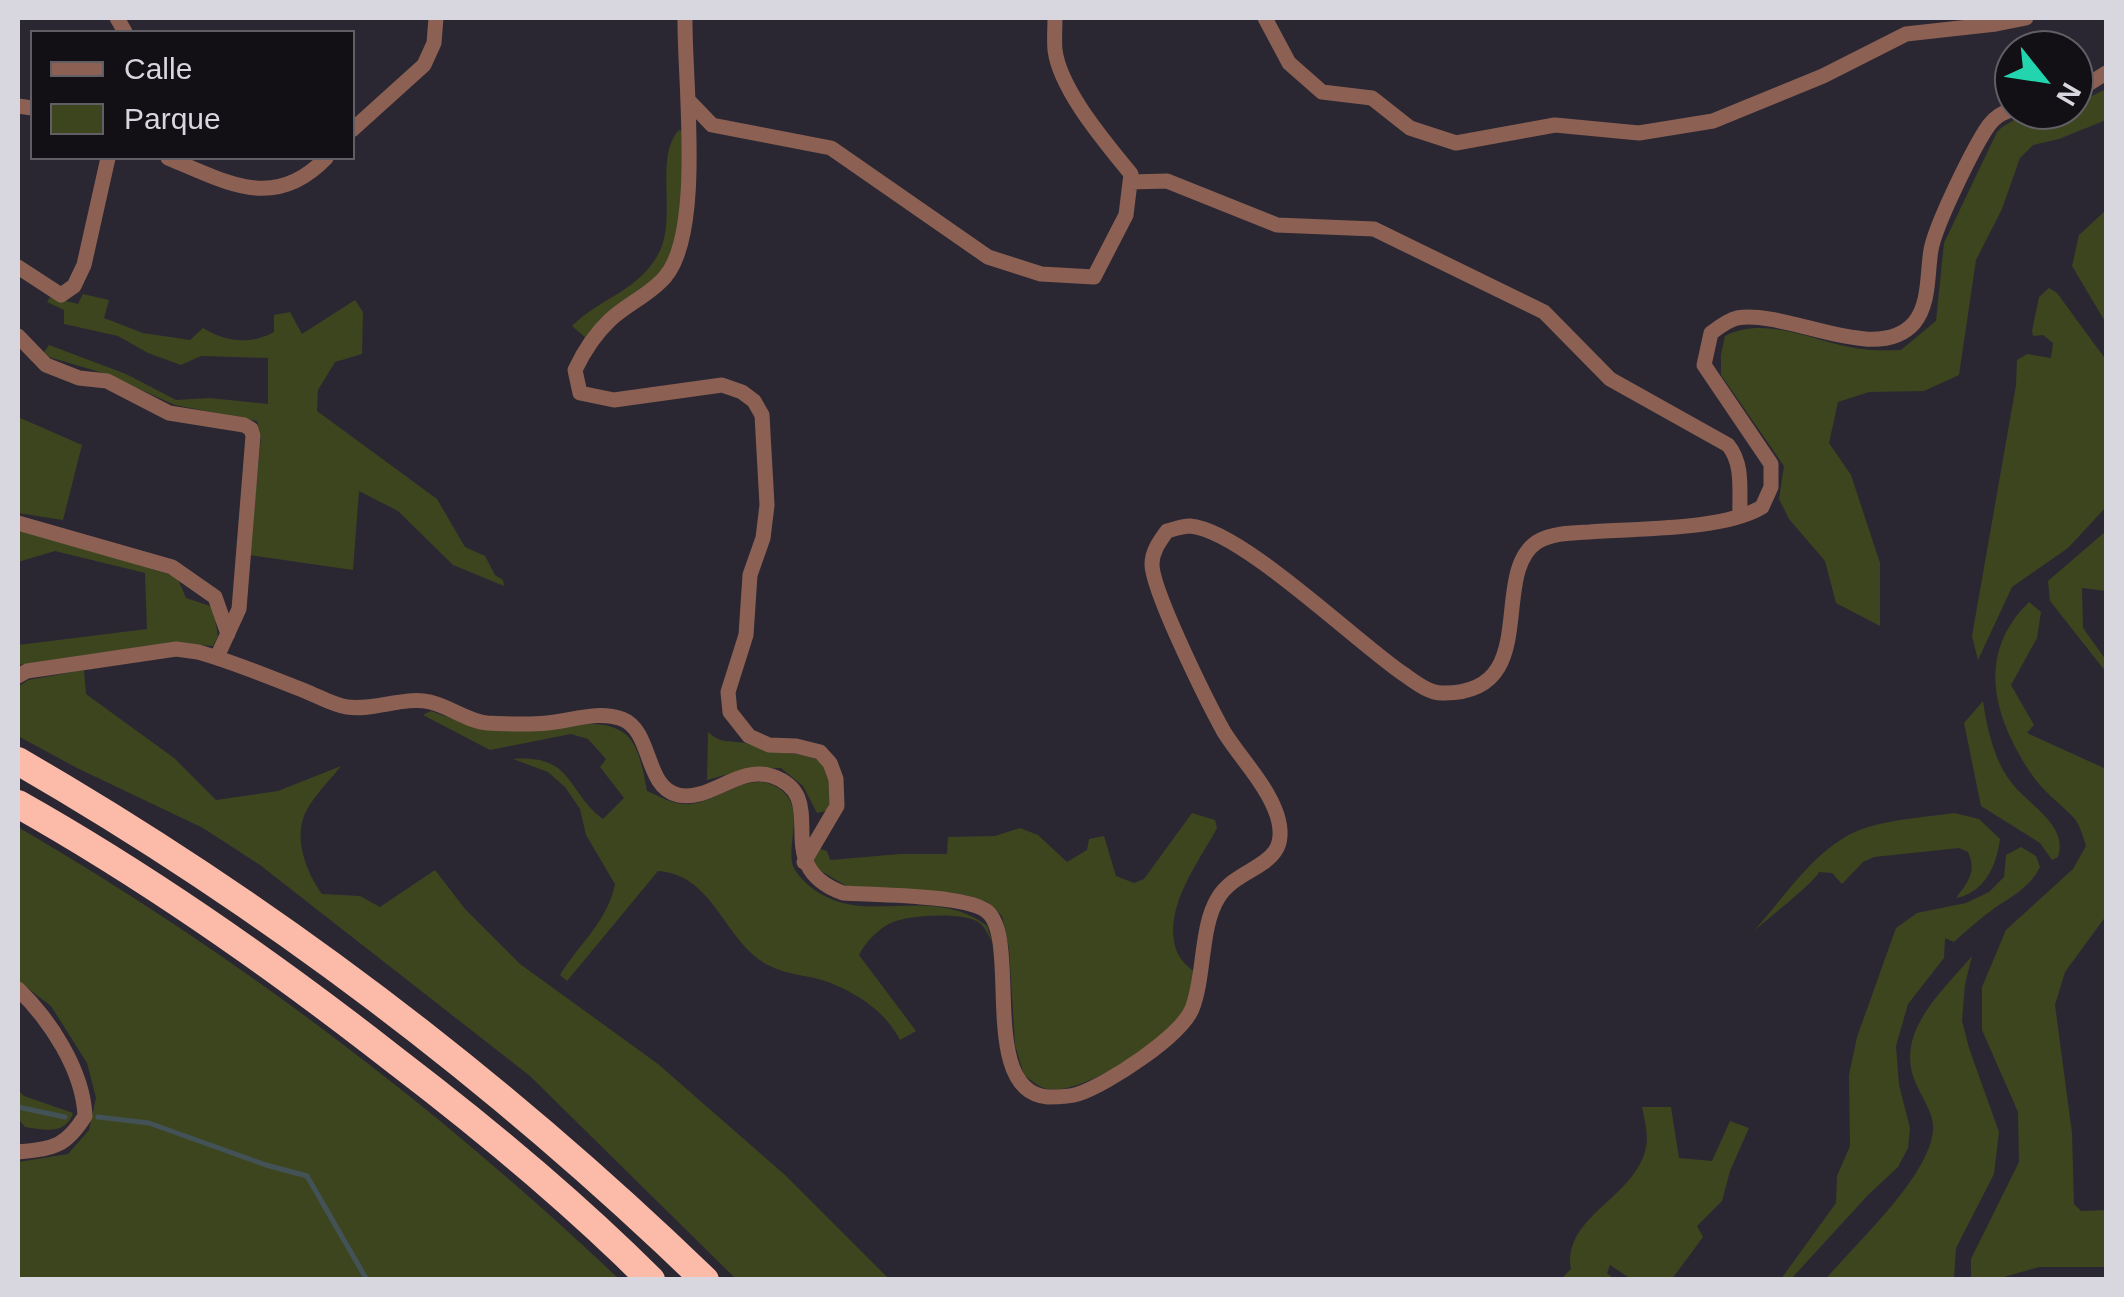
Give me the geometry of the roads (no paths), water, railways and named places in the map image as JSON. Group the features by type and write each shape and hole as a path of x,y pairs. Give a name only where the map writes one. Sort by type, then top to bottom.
{"highway":[{"path":"18,761 118,818 230,893 442,1048 576,1159 705,1280"},
{"path":"18,804 220,929 342,1019 463,1112 652,1280"}],"street":[{"path":"355,127 424,65 434,44 436,18"},
{"path":"685,18 688,185 677,259 665,278 609,321 585,349 574,370 580,392 614,400 722,385 754,401 762,416 768,505 763,538 750,574 746,635 728,692 730,712 749,736 769,745 820,752 830,764 836,779 837,806 804,863"},
{"path":"688,100 712,124 831,148 988,257 1041,274 1094,277 1126,214 1131,174 1099,134 1071,89 1056,54 1056,18"},
{"path":"1265,18 1288,63 1322,92 1372,98 1410,128 1456,144 1555,125 1639,133 1713,121 1823,76 1906,34 2026,18"},
{"path":"18,676 27,671 176,649 217,657 348,707 428,701 482,723 546,723 604,714 626,720 638,734 660,782 670,793 684,796 754,774 771,775 790,786 802,814 804,863 813,878 842,893 964,902 986,910 996,920 1011,1064 1018,1080 1029,1092 1044,1097 1076,1094 1127,1067 1180,1026 1190,1012 1200,984 1216,900 1228,886 1276,853 1282,838 1273,805 1224,732 1158,584 1152,565 1156,545 1168,531 1190,526 1229,540 1372,652 1437,694 1463,691 1485,681 1503,660 1512,627 1520,562 1535,543 1555,534 1659,528 1740,516 1762,506 1773,476 1766,453 1704,365 1711,333 1738,318 1786,321 1833,334 1883,340 1898,337 1922,312 1932,246 1965,170 1994,121"},
{"path":"18,267 61,295 74,286 84,265 108,160"},
{"path":"173,160 244,189 275,188 308,176 324,160"},
{"path":"1130,182 1167,181 1277,224 1374,229 1544,312 1610,379 1728,445 1739,465 1740,516"},
{"path":"18,336 46,365 79,378 107,381 169,413 251,429 238,609 217,657"},
{"path":"18,523 172,567 215,597 228,634"},
{"path":"18,989 36,1009 76,1072 85,1116 72,1136 55,1148 18,1152"}],"waterway":[{"path":"18,1107 65,1117"},
{"path":"98,1117 149,1123 307,1176 367,1280"}]}
